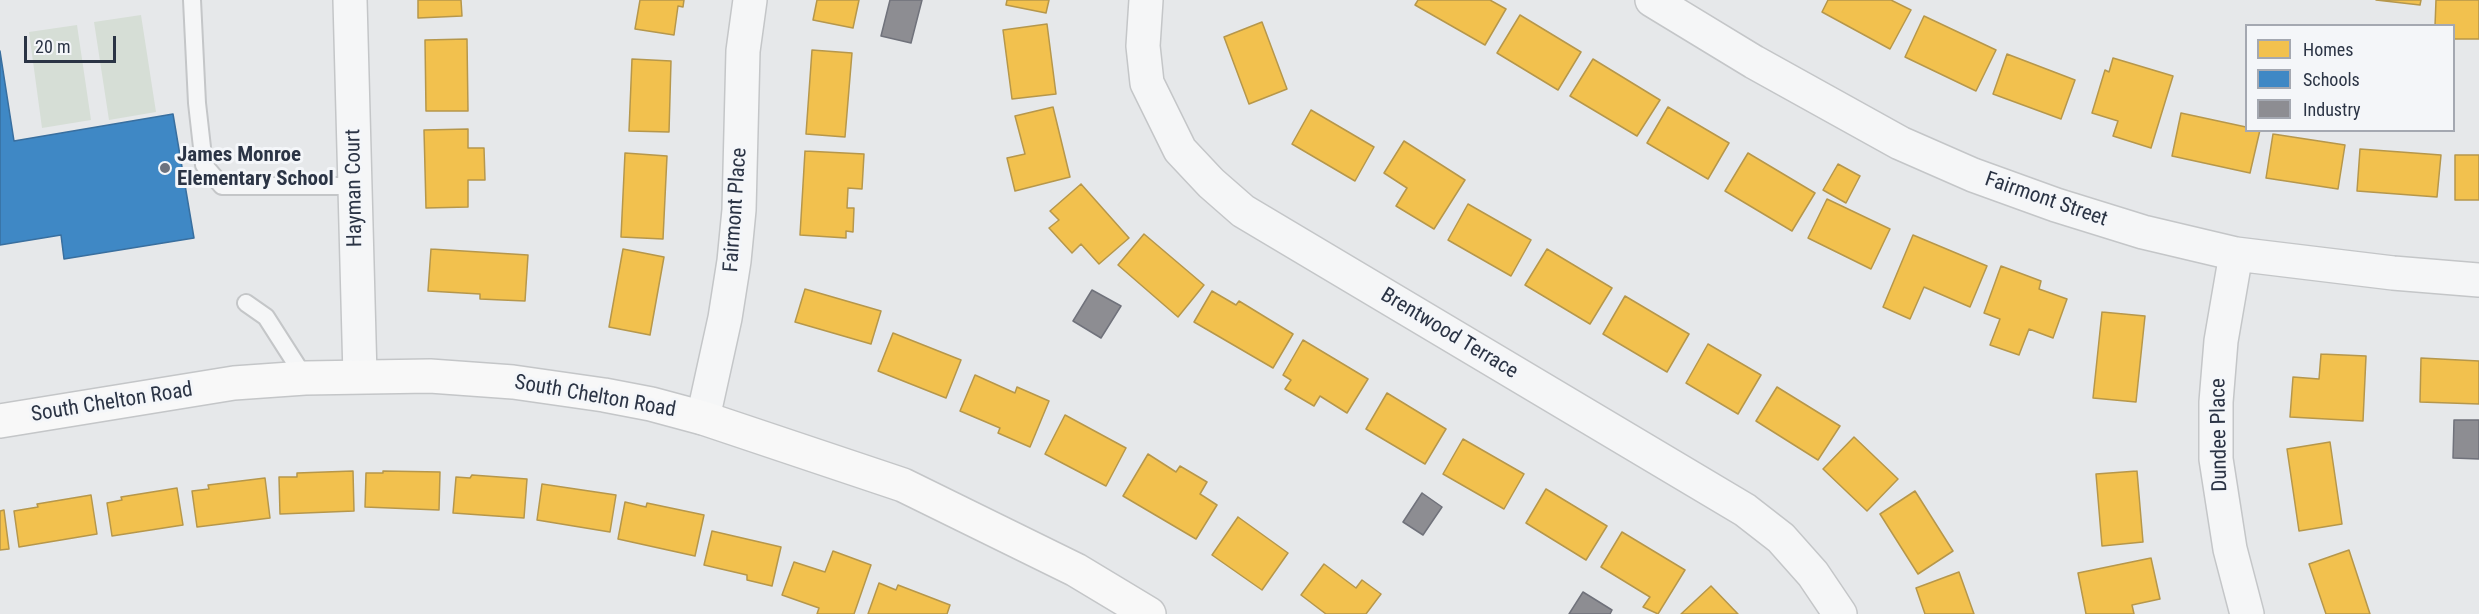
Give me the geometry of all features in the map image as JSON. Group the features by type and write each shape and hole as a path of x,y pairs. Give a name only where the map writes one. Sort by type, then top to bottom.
{"main road":[{"name":"South Chelton Road","path":"0,421 234,383 360,376 430,376 513,382 651,404 703,418 903,485 1076,570 1149,614"}],"street":[{"name":"Hayman Court","path":"351,0 360,376"},
{"name":"Fairmont Place","path":"703,418 725,318 737,230 742,51 750,0"},
{"name":"Brentwood Terrace","path":"1146,0 1143,46 1147,83 1180,150 1211,183 1243,211 1745,510 1781,538 1813,574 1840,614"},
{"name":"Fairmont Street","path":"1652,0 1900,143 1952,166 2056,205 2110,222 2236,254 2393,273 2479,280"},
{"name":"Dundee Place","path":"2236,254 2221,341 2216,402 2216,459 2230,549 2247,614"}],"lane":[{"path":"192,0 197,103 204,165 222,186 355,186"},
{"path":"246,303 266,317 305,378"}],"shaded area":[{"path":"141,15 156,112 109,120 94,22"},
{"path":"77,25 91,120 42,128 29,32"}],"building: Homes":[{"path":"418,0 461,0 462,16 418,18"},
{"path":"640,0 684,0 683,7 678,6 674,35 635,29"},
{"path":"817,0 859,0 853,28 813,20"},
{"path":"1007,0 1049,0 1046,13 1006,5"},
{"path":"1418,0 1490,0 1506,9 1485,45 1415,5"},
{"path":"1828,0 1891,0 1911,10 1890,49 1822,12"},
{"path":"2376,0 2421,0 2420,5"},
{"path":"2436,0 2479,0 2479,39 2455,39 2455,24 2435,24"},
{"path":"1520,15 1581,52 1558,90 1497,53"},
{"path":"1924,16 1996,50 1976,91 1905,57"},
{"path":"1262,22 1287,89 1249,104 1224,37"},
{"path":"1047,24 1056,94 1012,99 1003,30"},
{"path":"467,39 468,111 426,111 425,40"},
{"path":"812,50 852,53 845,137 806,134"},
{"path":"2007,54 2075,80 2061,119 1993,94"},
{"path":"2113,58 2173,76 2151,148 2113,136 2118,121 2092,113 2105,70 2109,72"},
{"path":"632,59 671,61 669,132 629,131"},
{"path":"1593,59 1660,100 1637,136 1570,96"},
{"path":"1053,107 1070,177 1015,191 1007,158 1025,154 1015,116"},
{"path":"1668,107 1729,143 1708,179 1647,143"},
{"path":"1311,110 1374,147 1355,181 1292,144"},
{"path":"2181,113 2245,127 2245,132 2260,132 2250,173 2172,156"},
{"path":"468,129 468,148 484,148 485,180 468,180 468,207 426,208 424,130"},
{"path":"2273,134 2345,145 2338,189 2266,178"},
{"path":"1404,141 1465,180 1434,229 1396,206 1407,188 1384,173"},
{"path":"2360,149 2441,155 2437,197 2357,191"},
{"path":"805,151 864,154 862,189 848,188 847,208 854,208 853,232 846,231 846,238 800,235"},
{"path":"625,153 667,156 663,239 621,237"},
{"path":"1748,153 1815,193 1792,231 1725,191"},
{"path":"2455,155 2479,155 2479,200 2455,200"},
{"path":"1838,164 1860,176 1846,203 1823,190"},
{"path":"1081,184 1129,238 1099,264 1081,244 1072,253 1049,228 1059,220 1050,211"},
{"path":"1827,199 1890,229 1871,269 1808,238"},
{"path":"1468,204 1531,240 1511,276 1448,240"},
{"path":"1144,234 1204,285 1178,317 1118,265"},
{"path":"1913,235 1987,266 1970,307 1924,287 1910,319 1883,307"},
{"path":"431,249 528,255 525,301 480,299 480,294 428,291"},
{"path":"623,249 664,257 650,335 609,327"},
{"path":"1547,249 1612,288 1590,324 1525,285"},
{"path":"2001,266 2041,281 2039,289 2067,299 2053,338 2029,329 2019,355 1990,345 2000,319 1984,313"},
{"path":"805,289 881,311 871,344 795,322"},
{"path":"1212,291 1236,305 1239,301 1293,334 1273,368 1194,322"},
{"path":"1625,296 1689,334 1667,372 1603,334"},
{"path":"2102,312 2145,316 2136,402 2093,398"},
{"path":"893,333 961,360 946,398 878,371"},
{"path":"1303,340 1368,379 1347,413 1320,396 1314,406 1285,389 1291,380 1283,375"},
{"path":"1708,344 1761,375 1738,414 1686,383"},
{"path":"2321,354 2366,356 2363,421 2290,417 2293,377 2319,379"},
{"path":"2421,358 2479,361 2479,404 2420,402"},
{"path":"975,375 1015,393 1017,387 1049,401 1030,447 998,433 1000,428 960,411"},
{"path":"1777,387 1840,426 1818,460 1756,421"},
{"path":"1387,393 1446,429 1425,464 1366,429"},
{"path":"1065,415 1126,448 1106,486 1045,454"},
{"path":"1854,437 1898,479 1867,511 1823,469"},
{"path":"1463,439 1524,474 1504,509 1443,474"},
{"path":"2330,442 2342,524 2299,531 2287,449"},
{"path":"1148,454 1176,472 1180,466 1207,482 1200,494 1217,505 1196,539 1123,496"},
{"path":"353,471 354,511 280,514 279,477 297,477 297,473"},
{"path":"383,471 440,472 439,510 365,507 366,473 383,473"},
{"path":"2137,471 2143,542 2102,546 2096,474"},
{"path":"472,475 527,479 524,518 453,513 456,477 470,478"},
{"path":"265,478 270,518 197,527 192,491 209,489 208,485"},
{"path":"542,484 616,495 610,532 537,520"},
{"path":"177,488 183,525 112,536 107,503 122,500 121,497"},
{"path":"1546,489 1607,526 1586,560 1526,523"},
{"path":"1915,491 1953,551 1918,574 1880,514"},
{"path":"91,495 97,534 19,547 14,511 38,507 37,504"},
{"path":"625,502 646,507 647,503 704,515 695,556 618,539"},
{"path":"4,510 9,549 0,550 0,511"},
{"path":"1238,517 1288,553 1262,590 1212,555"},
{"path":"712,531 781,547 772,586 747,580 747,575 704,565"},
{"path":"1622,532 1685,570 1658,614 1643,607 1650,597 1601,567"},
{"path":"2349,550 2370,614 2326,614 2309,564"},
{"path":"833,551 871,565 854,614 817,614 819,608 782,595 794,562 825,572"},
{"path":"2151,558 2160,599 2132,605 2134,614 2086,614 2078,573"},
{"path":"1324,564 1356,588 1362,580 1381,594 1366,614 1326,614 1301,595"},
{"path":"1959,572 1974,614 1925,614 1916,588"},
{"path":"879,583 896,590 898,585 950,605 947,614 868,614"},
{"path":"1711,586 1738,614 1681,614"}],"building: Schools":[{"name":"James Monroe Elementary School","path":"0,51 14,141 173,114 194,238 64,259 61,235 0,245"}],"building: Industry":[{"path":"890,0 922,0 911,43 881,36"},
{"path":"1092,290 1121,306 1101,338 1073,321"},
{"path":"2454,420 2479,420 2479,459 2453,458"},
{"path":"1422,493 1442,507 1423,535 1403,522"},
{"path":"1583,592 1612,610 1610,614 1569,614"}],"place":[{"name":"James Monroe Elementary School","path":"165,168"}]}
